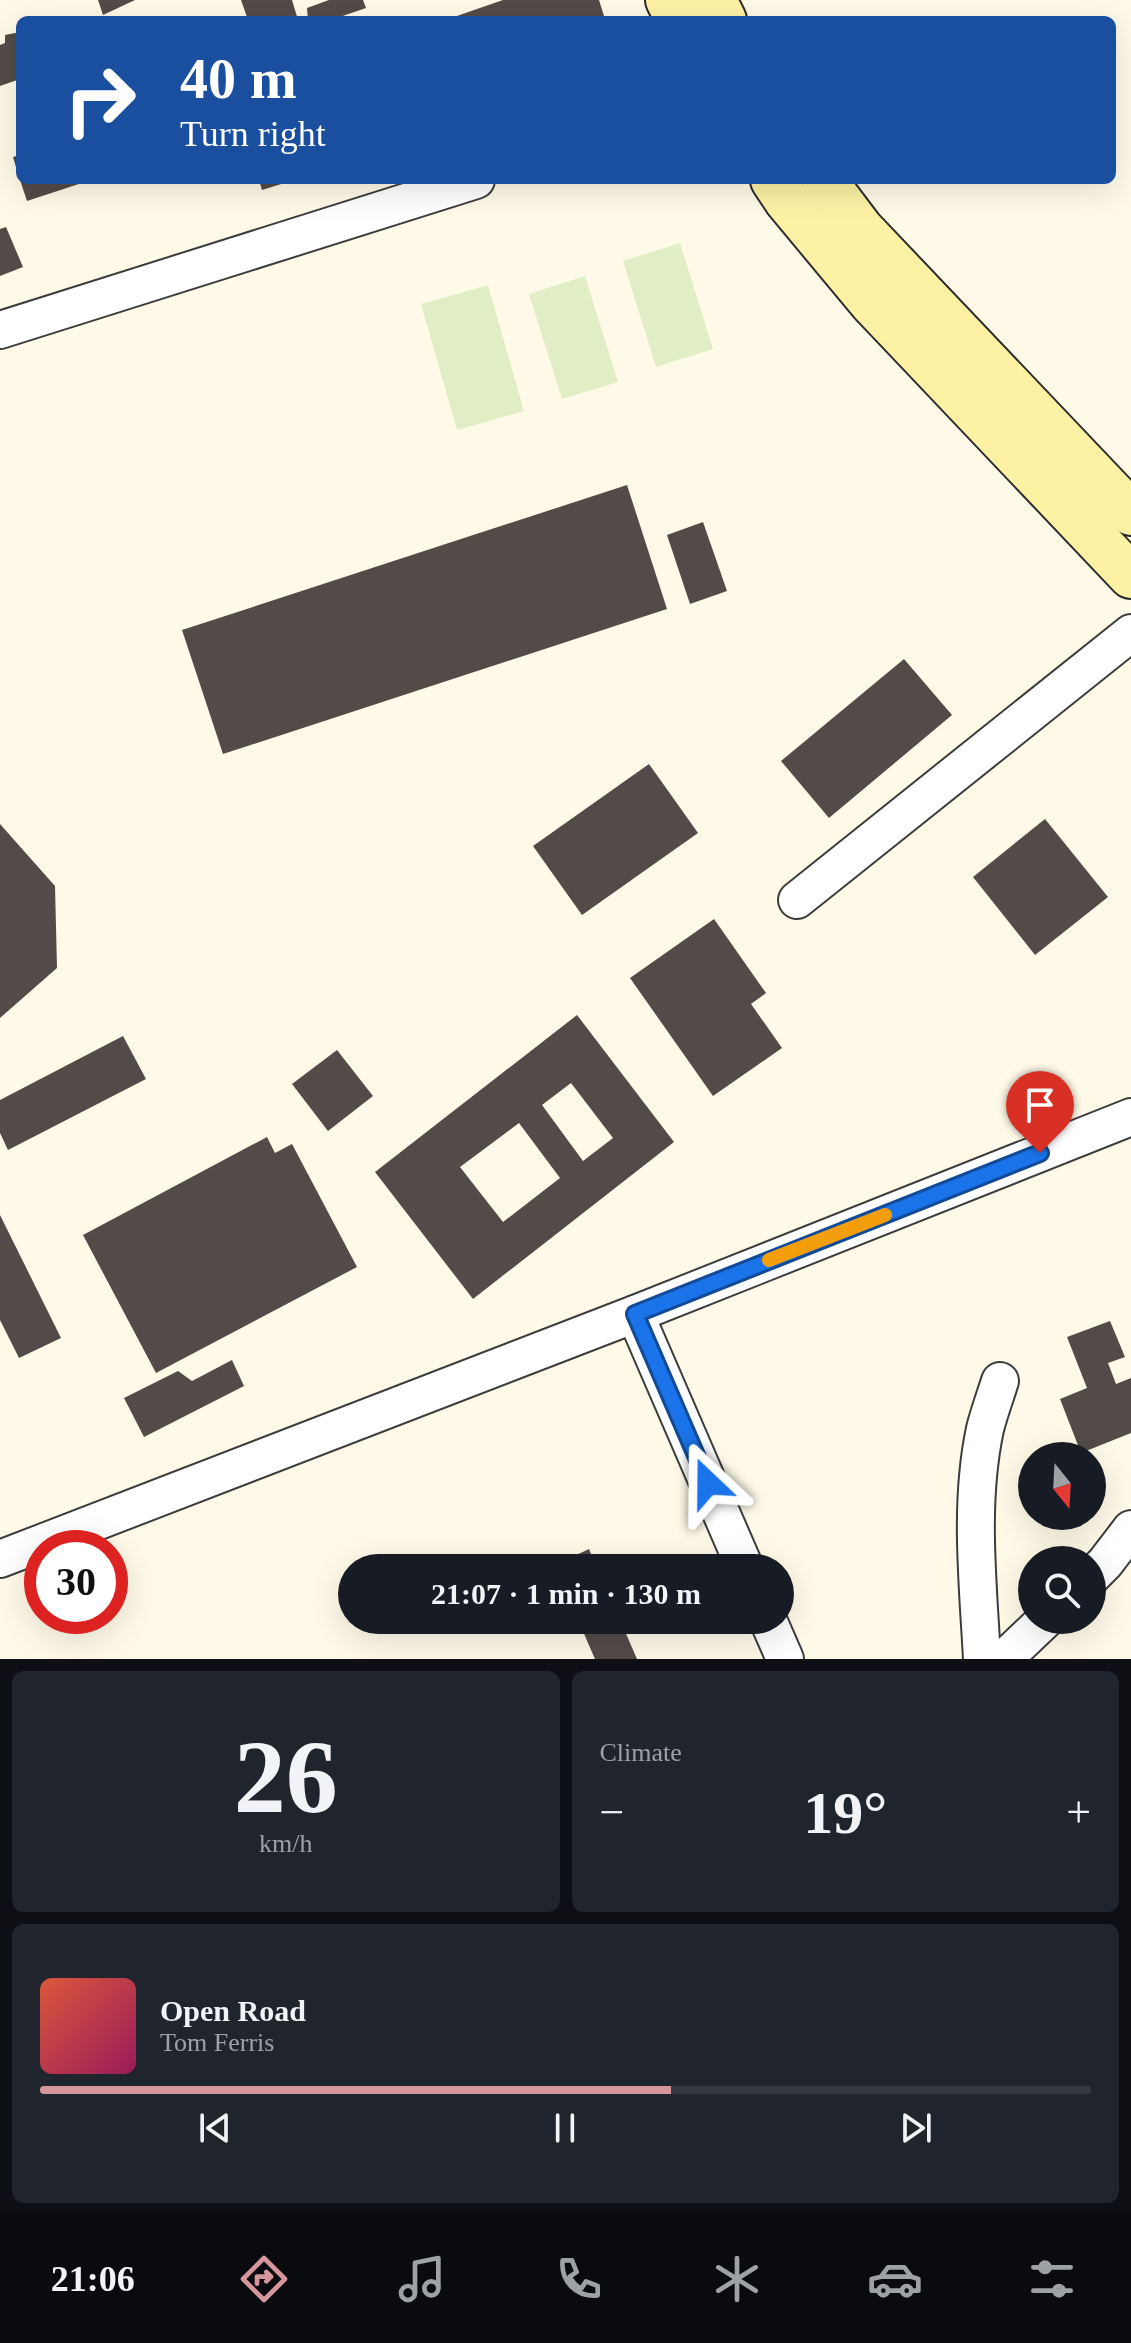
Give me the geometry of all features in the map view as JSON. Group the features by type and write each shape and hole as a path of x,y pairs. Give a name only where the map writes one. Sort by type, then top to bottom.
{"main road":[{"path":"776,184 871,302 1131,576"},
{"path":"827,184 861,229 1131,513"}],"street":[{"path":"0,330 463,184"},
{"path":"797,900 1131,633"},
{"path":"0,1559 635,1314 1131,1117"},
{"path":"635,1314 739,1554"},
{"path":"982,1659 976,1524 981,1450 1000,1381"},
{"path":"1106,1562 1131,1529"},
{"path":"774,1634 785,1659"},
{"path":"1004,1659 1030,1634"}],"green space":[{"path":"680,243 713,349 656,367 623,261"},
{"path":"585,276 618,382 562,399 529,294"},
{"path":"488,285 524,411 457,430 421,304"}],"building":[{"path":"98,0 135,0 103,15"},
{"path":"241,0 292,0 297,16 247,16"},
{"path":"329,0 363,0 366,8 343,16 308,16 307,8"},
{"path":"503,0 599,0 604,16 457,16"},
{"path":"16,33 16,80 0,86 0,45 5,43 5,35"},
{"path":"21,184 79,184 27,201"},
{"path":"260,184 281,184 262,190"},
{"path":"6,227 23,267 0,276 0,229"},
{"path":"627,485 667,609 223,754 182,630"},
{"path":"703,522 727,591 690,604 667,535"},
{"path":"904,659 952,715 829,818 781,761"},
{"path":"649,764 698,833 582,915 533,846"},
{"path":"1045,819 1108,897 1035,955 973,877"},
{"path":"0,824 55,886 57,968 0,1018"},
{"path":"714,919 766,993 751,1004 782,1048 713,1096 630,978"},
{"path":"577,1015 674,1142 473,1299 375,1172","holes":["571,1083 613,1138 583,1161 542,1105","519,1123 560,1178 503,1222 460,1167"]},
{"path":"123,1036 146,1079 8,1150 0,1133 0,1100"},
{"path":"337,1050 373,1096 328,1131 292,1084"},
{"path":"267,1137 275,1153 292,1144 357,1267 156,1373 83,1235"},
{"path":"0,1215 61,1338 19,1358 0,1320"},
{"path":"1110,1321 1125,1357 1108,1363 1116,1384 1131,1378 1131,1433 1106,1443 1077,1442 1060,1399 1087,1388 1067,1337"},
{"path":"232,1360 244,1386 144,1437 124,1398 178,1371 192,1381"},
{"path":"584,1634 626,1634 637,1659 595,1659"}],"slow traffic":[{"path":"769,1260 885,1215"}],"route":[{"path":"708,1483 635,1314 1040,1153"}]}
